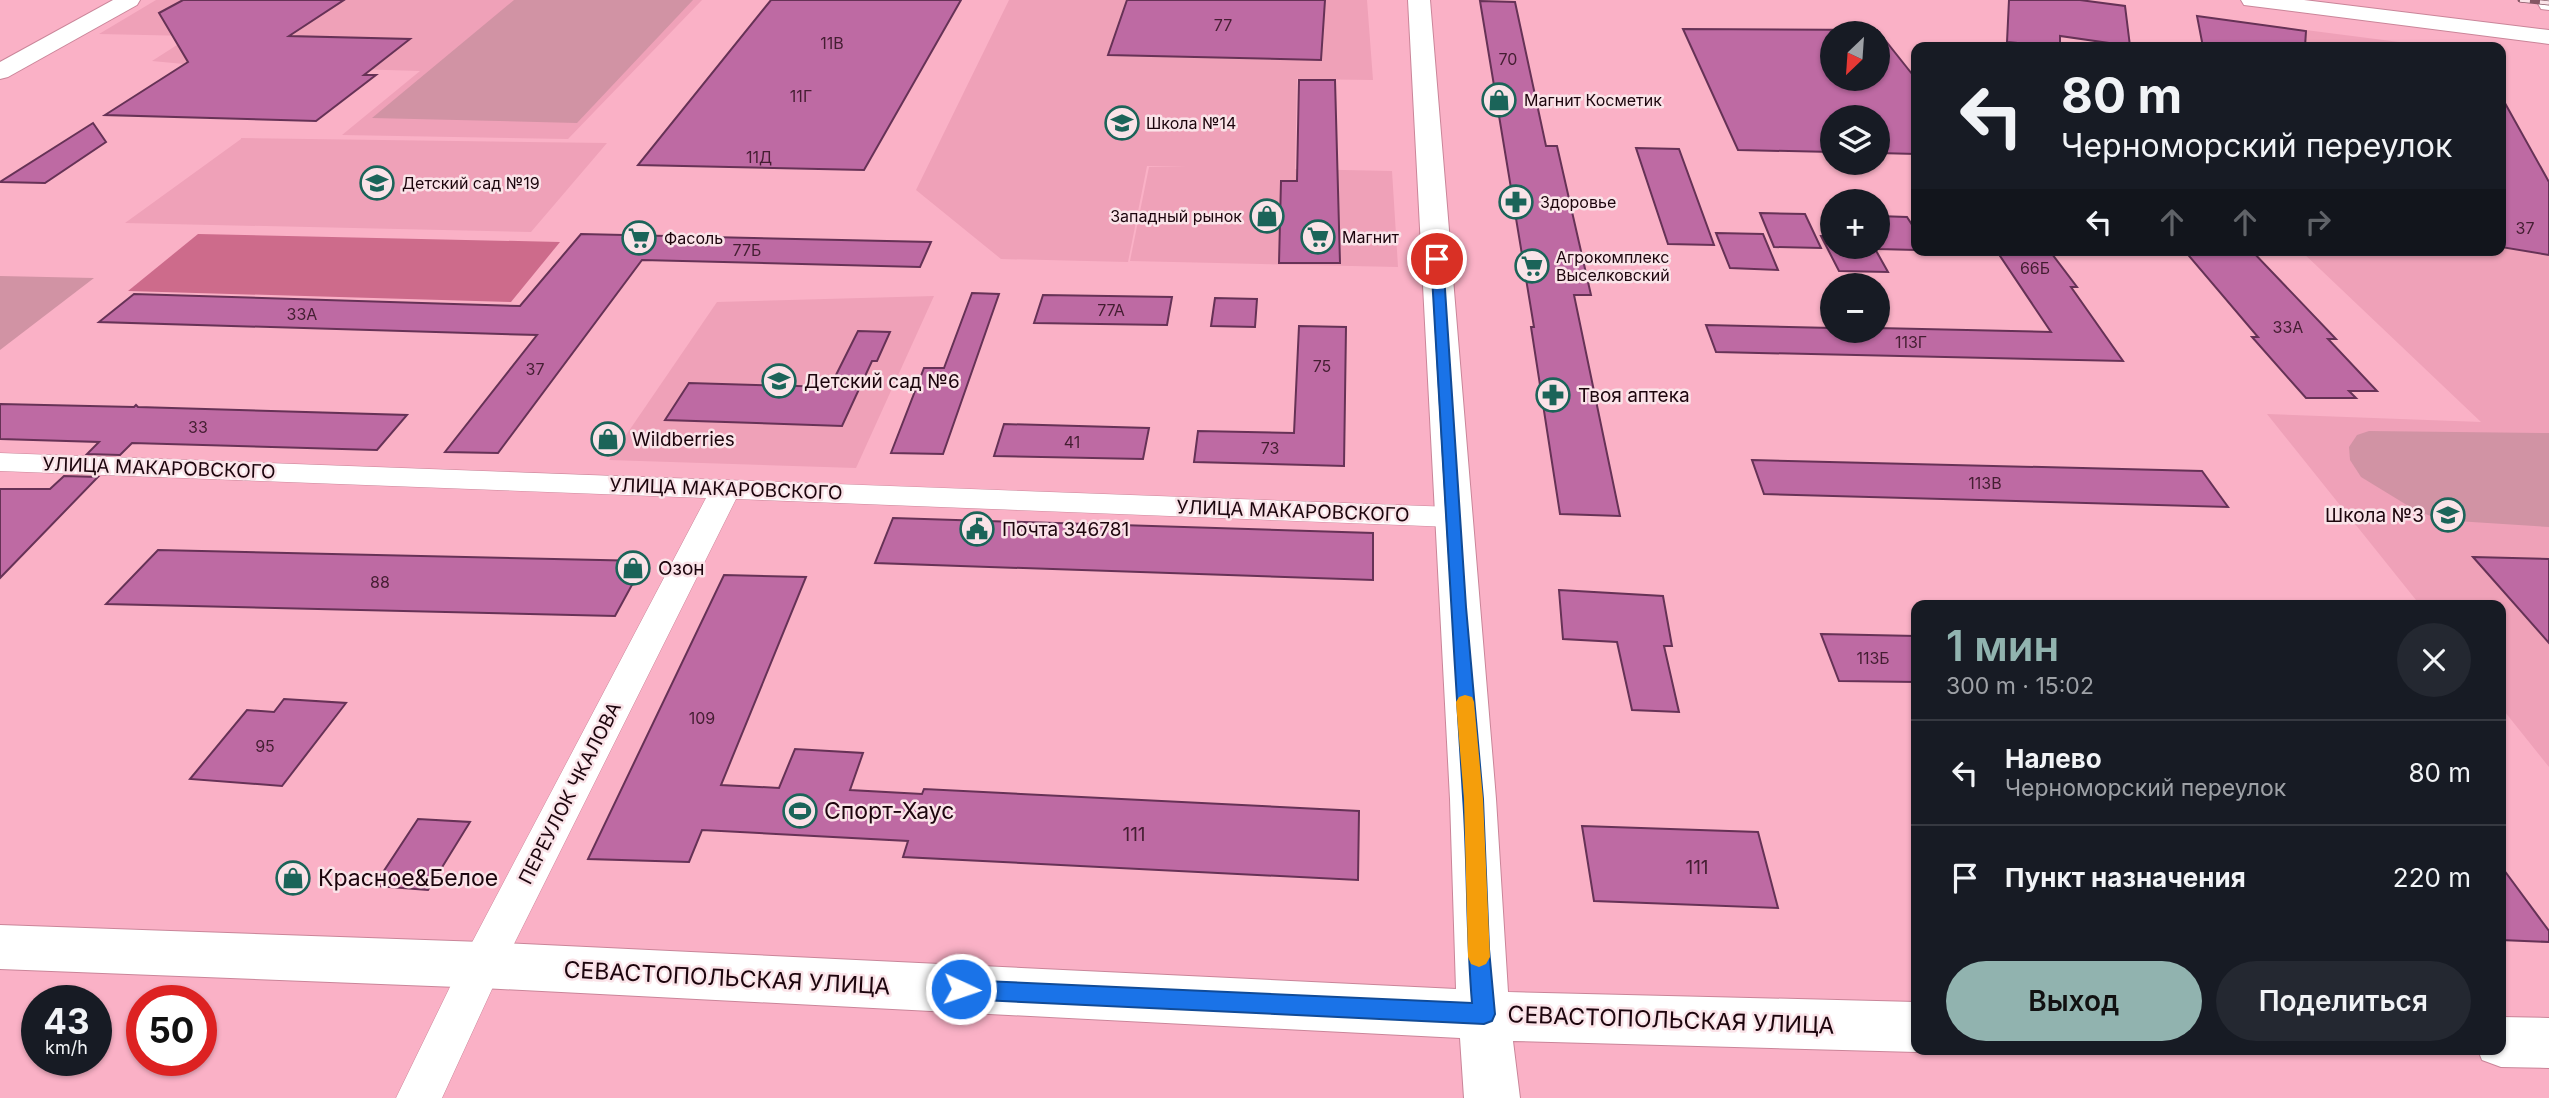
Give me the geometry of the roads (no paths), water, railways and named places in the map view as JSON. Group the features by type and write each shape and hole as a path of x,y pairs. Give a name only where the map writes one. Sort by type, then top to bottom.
{"street":[{"path":"0,72 129,0"},
{"path":"1419,0 1473,799 1478,949 1492,1098"},
{"path":"2252,0 2549,37"},
{"name":"УЛИЦА МАКАРОВСКОГО","path":"0,462 1452,517"},
{"name":"ПЕРЕУЛОК ЧКАЛОВА","path":"419,1098 482,965 726,489"},
{"name":"СЕВАСТОПОЛЬСКАЯ УЛИЦА","path":"0,947 482,965 1563,1019 1911,1027"},
{"path":"2506,1042 2549,1043"}],"railway":[{"path":"2520,0 2549,3"}],"place":[{"name":"Магнит Косметик","path":"1499,100"},
{"name":"Школа №14","path":"1122,123"},
{"name":"Детский сад №19","path":"377,183"},
{"name":"Здоровье","path":"1516,202"},
{"name":"Западный рынок","path":"1267,216"},
{"name":"Магнит","path":"1318,237"},
{"name":"Фасоль","path":"639,238"},
{"name":"Агрокомплекс Выселковский","path":"1532,266"},
{"name":"Детский сад №6","path":"779,381"},
{"name":"Твоя аптека","path":"1553,395"},
{"name":"Wildberries","path":"608,439"},
{"name":"Школа №3","path":"2448,515"},
{"name":"Почта 346781","path":"977,529"},
{"name":"Озон","path":"633,568"},
{"name":"Спорт-Хаус","path":"800,811"},
{"name":"Красное&Белое","path":"293,878"}]}
